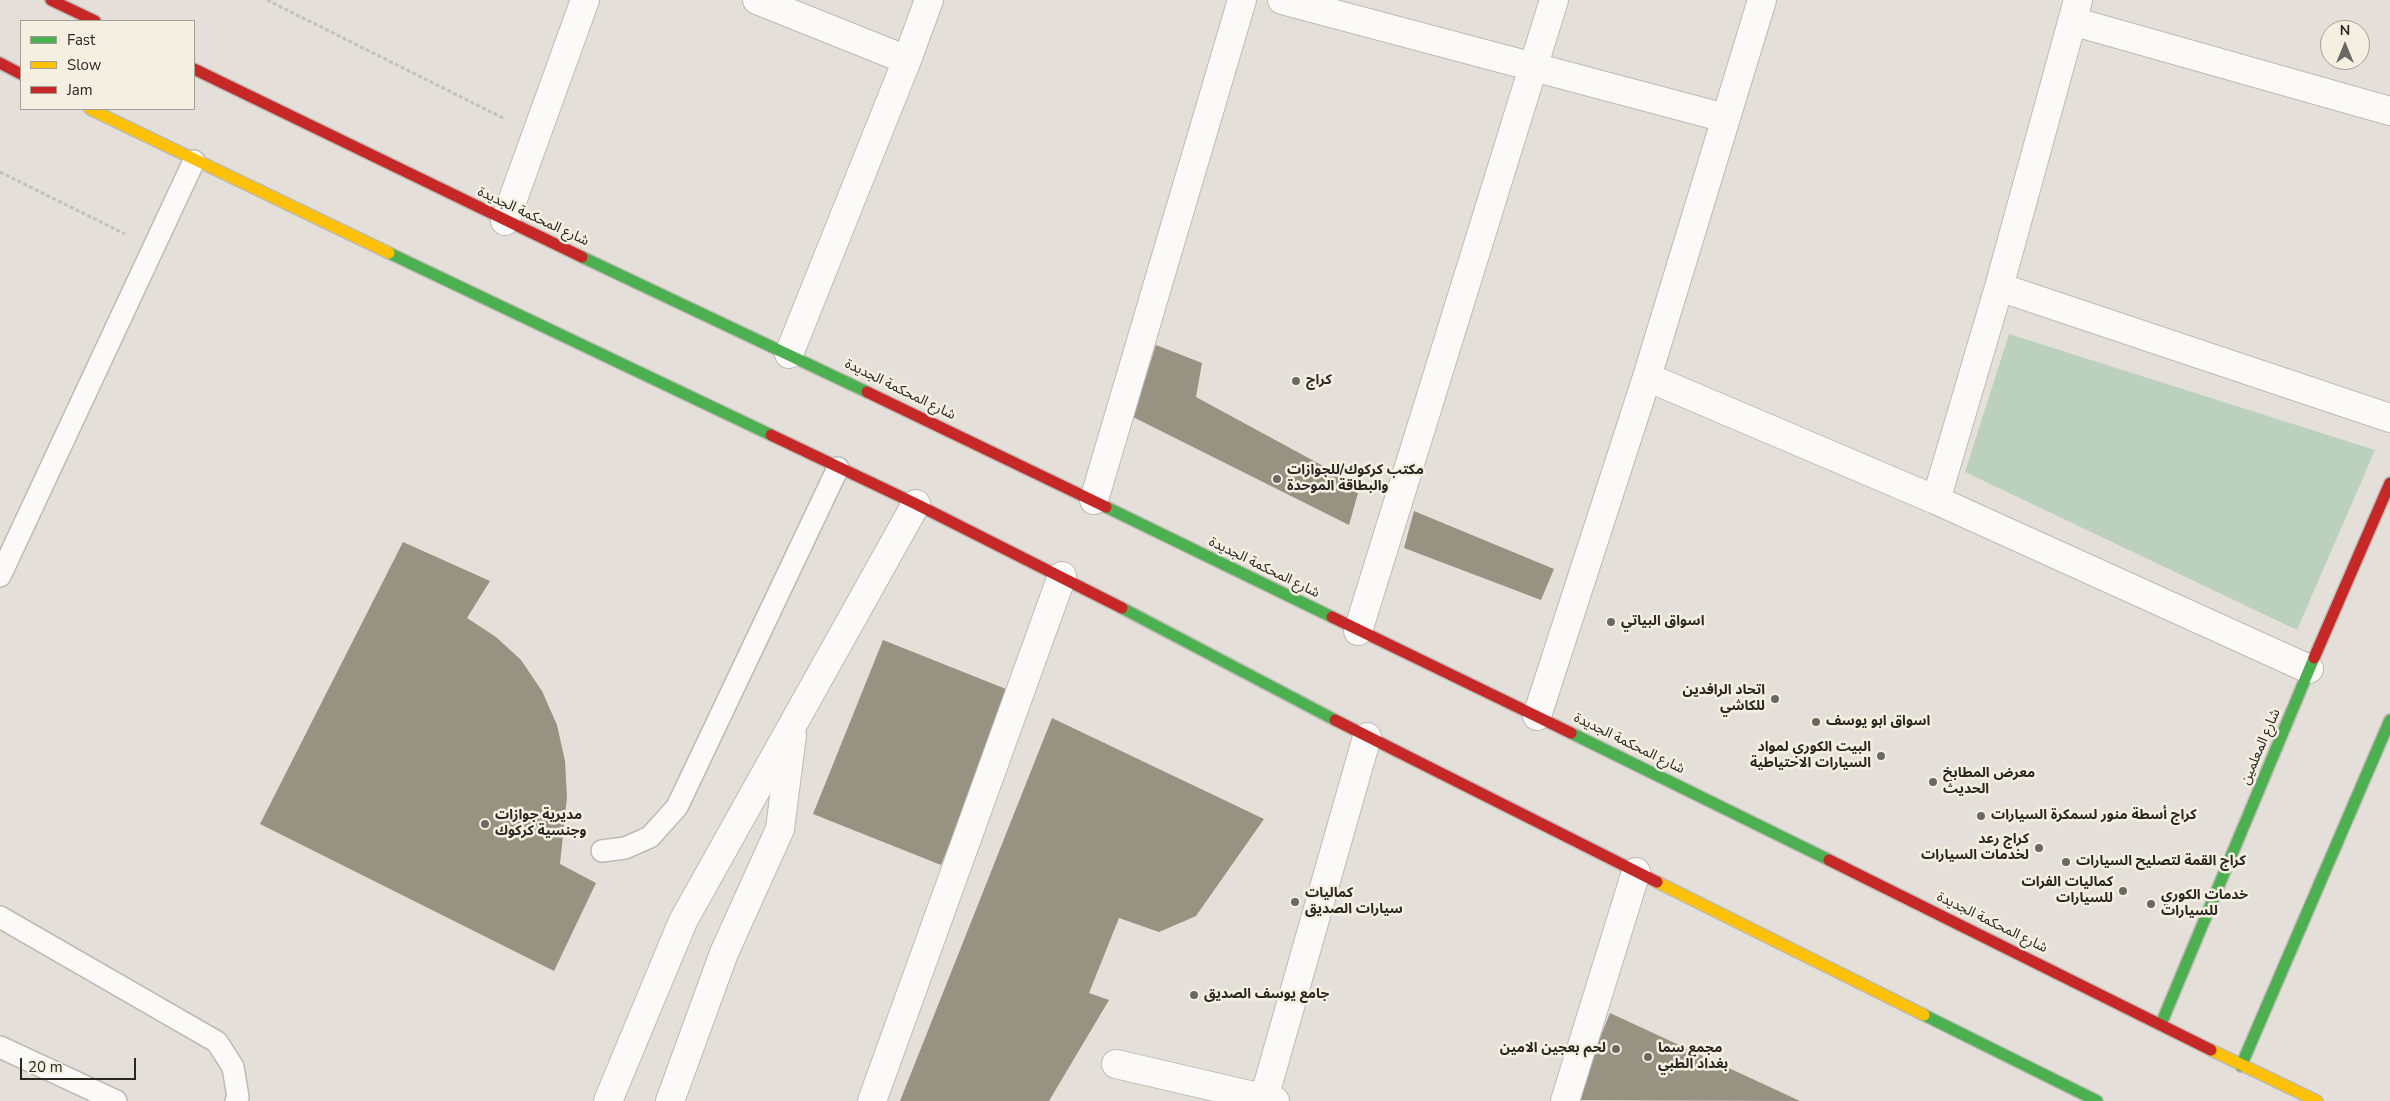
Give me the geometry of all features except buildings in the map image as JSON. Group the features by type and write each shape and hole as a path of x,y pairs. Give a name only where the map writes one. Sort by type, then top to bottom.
{"main road":[{"path":"51,0 93,20"},
{"path":"0,63 20,73"},
{"name":"شارع المحكمة الجديدة","path":"195,69 505,221 1094,500 2162,1024 2241,1066 2317,1101"},
{"path":"92,110 194,161 916,504 1062,576 1367,737 2097,1101"},
{"name":"شارع المعلمين","path":"2162,1024 2309,669 2390,483"},
{"path":"2241,1066 2390,720"}],"street":[{"path":"505,221 585,0"},
{"path":"757,0 907,60"},
{"path":"789,354 907,60 929,0"},
{"path":"1094,500 1242,0"},
{"path":"1282,0 1725,118"},
{"path":"1358,631 1554,0"},
{"path":"1537,716 1647,377 1762,0"},
{"path":"1936,500 2075,11 2390,111"},
{"path":"1998,287 2390,418"},
{"path":"1647,377 1936,500 2309,669"},
{"path":"608,1101 683,920 916,504"},
{"path":"872,1101 1062,576"},
{"path":"670,1101 724,953 780,829 794,720"},
{"path":"1116,1064 1270,1100 1367,737"},
{"path":"1565,1101 1636,872"}],"lane":[{"path":"0,576 194,161"},
{"path":"602,851 625,848 650,837 677,807 838,468"},
{"path":"0,916 217,1042 233,1068 238,1097 236,1101"},
{"path":"0,1047 116,1101"}],"path":[{"path":"266,0 536,134"},
{"path":"0,172 154,248"}],"green space":[{"path":"2009,334 2375,450 2297,630 1965,472"}],"traffic: fast":[{"path":"389,253 771,435"},
{"path":"582,257 867,392"},
{"path":"1106,507 1332,617"},
{"path":"1122,608 1335,720"},
{"path":"2161,1024 2314,658"},
{"path":"2241,1066 2390,720"},
{"path":"1571,733 1829,860"},
{"path":"1924,1015 2097,1101"}],"traffic: slow":[{"path":"92,110 389,253"},
{"path":"1657,882 1924,1015"},
{"path":"2211,1050 2317,1101"}],"traffic: jam":[{"path":"51,0 93,20"},
{"path":"0,63 20,73"},
{"path":"195,69 582,257"},
{"path":"867,392 1106,507"},
{"path":"771,435 916,504 1122,608"},
{"path":"2314,658 2390,483"},
{"path":"1332,617 1571,733"},
{"path":"1335,720 1657,882"},
{"path":"1829,860 2211,1050"}],"place":[{"name":"كراج","path":"1296,381"},
{"name":"مكتب كركوك/للجوازات والبطاقة الموحدة","path":"1277,479"},
{"name":"اسواق البياتي","path":"1611,622"},
{"name":"اتحاد الرافدين للكاشي","path":"1775,699"},
{"name":"اسواق ابو يوسف","path":"1816,722"},
{"name":"البيت الكوري لمواد السيارات الاحتياطية","path":"1881,756"},
{"name":"معرض المطابخ الحديث","path":"1933,782"},
{"name":"كراج أسطة منور لسمكرة السيارات","path":"1981,816"},
{"name":"مديرية جوازات وجنسية كركوك","path":"485,824"},
{"name":"كراج رعد لخدمات السيارات","path":"2039,848"},
{"name":"كراج القمة لتصليح السيارات","path":"2066,862"},
{"name":"كماليات الفرات للسيارات","path":"2123,891"},
{"name":"كماليات سيارات الصديق","path":"1295,902"},
{"name":"خدمات الكوري للسيارات","path":"2151,904"},
{"name":"جامع يوسف الصديق","path":"1194,995"},
{"name":"لحم بعجين الامين","path":"1616,1049"},
{"name":"مجمع سما بغداد الطبي","path":"1648,1057"}]}
